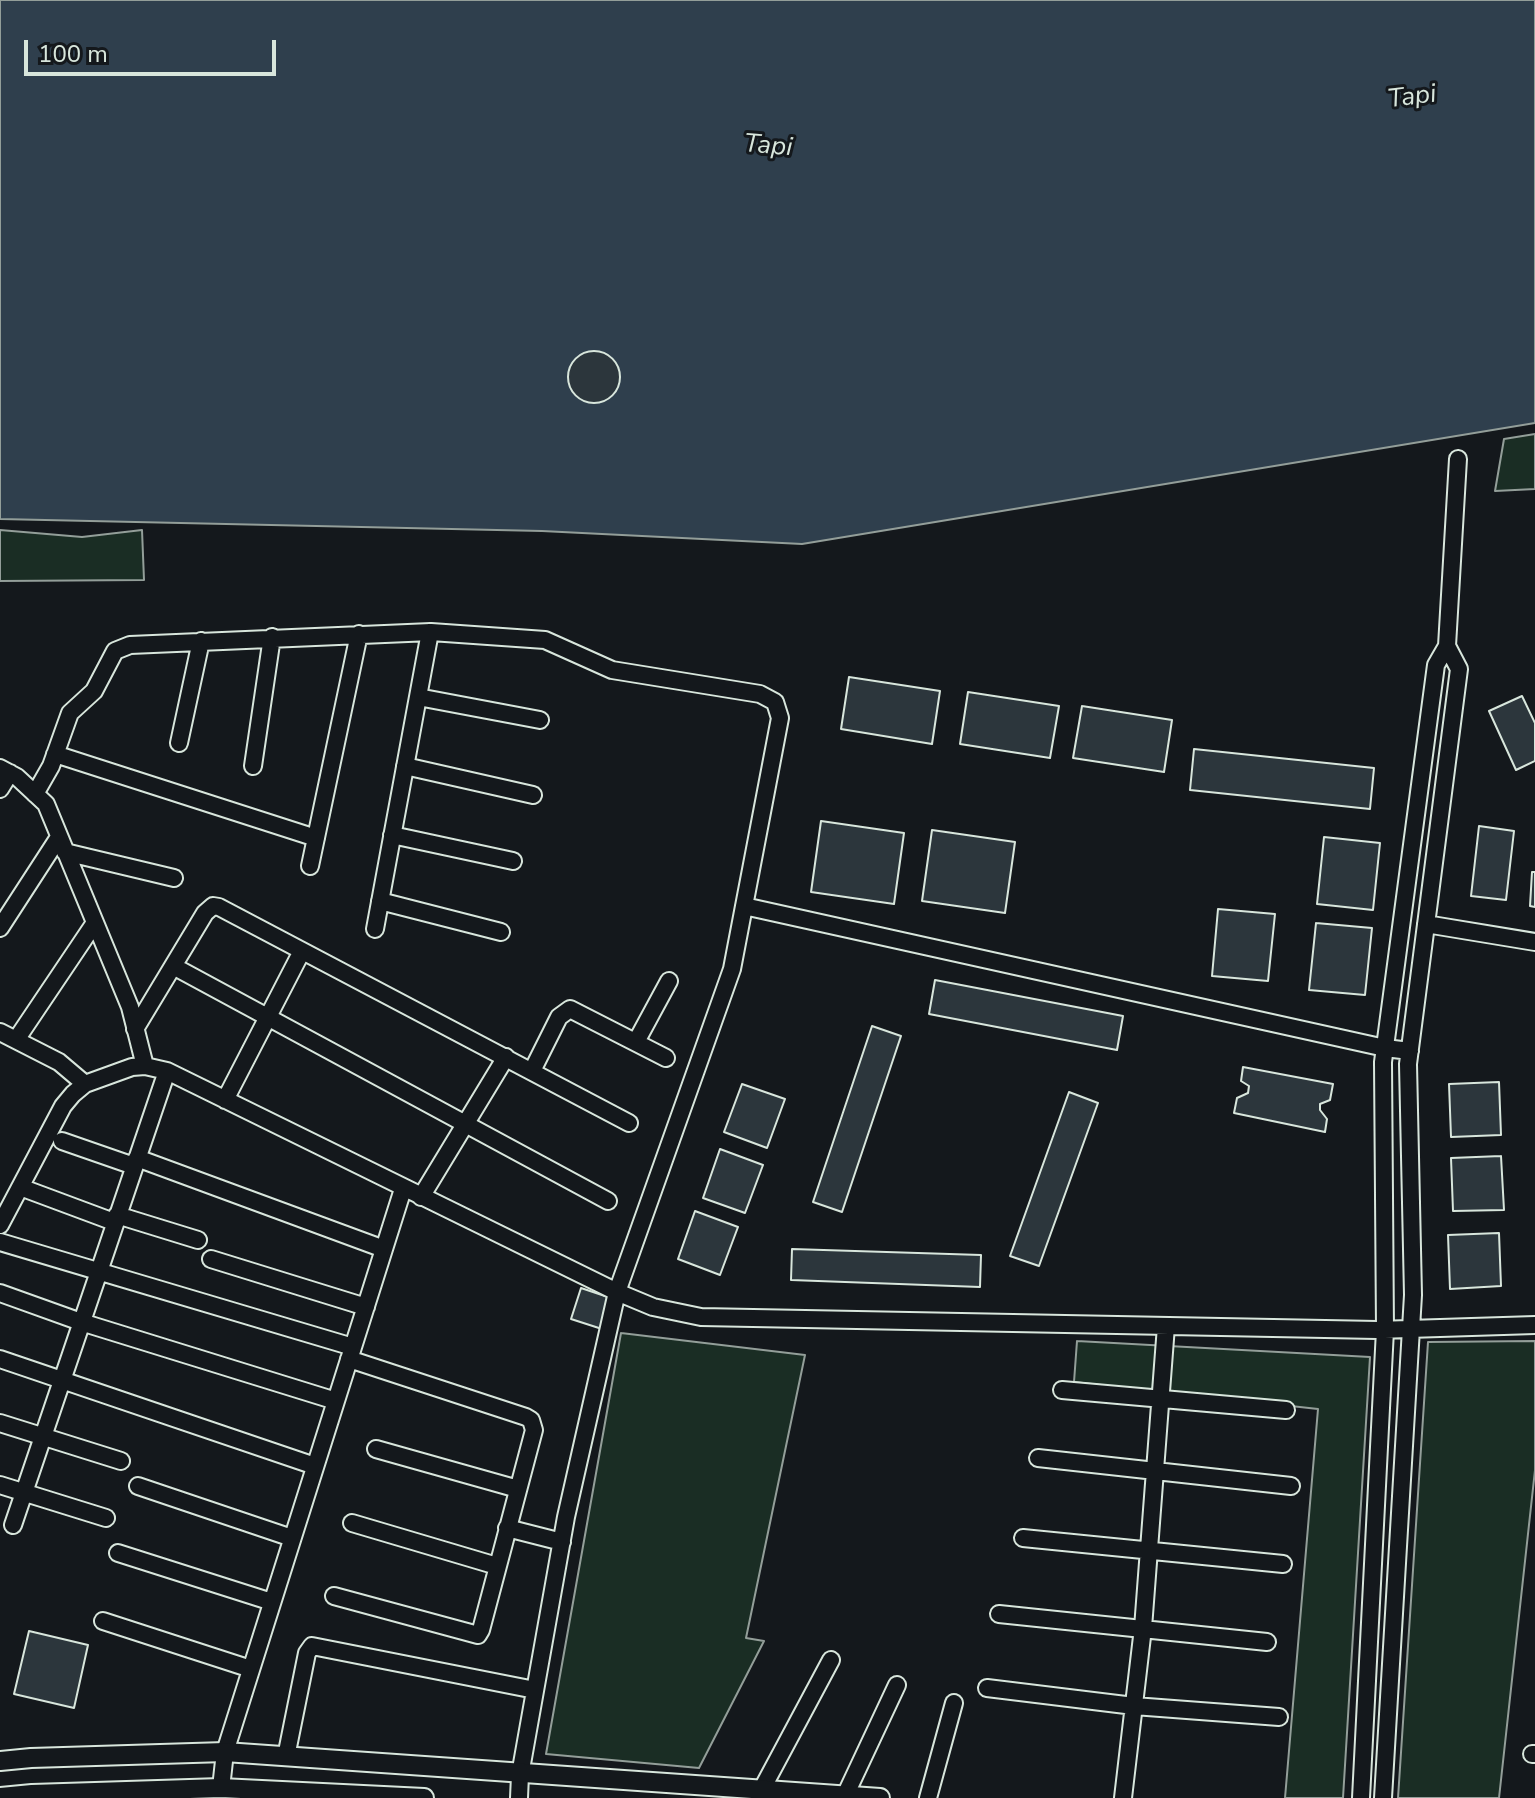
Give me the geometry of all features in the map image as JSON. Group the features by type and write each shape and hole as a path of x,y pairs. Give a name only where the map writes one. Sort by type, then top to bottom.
{"street":[{"path":"1361,1798 1385,1330 1385,1048 1436,665 1447,646 1458,459"},
{"path":"375,929 430,632"},
{"path":"35,794 55,754 70,713 94,691 115,651 130,645 430,632 545,640 612,670 760,694 775,702 780,718 732,969 617,1292 562,1542 520,1775 519,1798"},
{"path":"310,866 359,634"},
{"path":"253,766 272,637"},
{"path":"179,743 201,641"},
{"path":"1383,1798 1413,1295 1410,1051 1459,669 1447,646"},
{"path":"418,697 540,720"},
{"path":"55,754 316,838"},
{"path":"405,766 533,795"},
{"path":"0,789 5,770 46,804 130,1007 145,1066"},
{"path":"392,835 513,861"},
{"path":"62,845 174,878"},
{"path":"0,928 62,845"},
{"path":"380,901 501,932"},
{"path":"135,1029 205,913 213,906 219,907 629,1123"},
{"path":"744,906 1410,1051"},
{"path":"16,1040 94,924"},
{"path":"1426,924 1535,942"},
{"path":"225,1100 302,951"},
{"path":"173,966 608,1201"},
{"path":"636,1042 669,981"},
{"path":"532,1071 559,1017 570,1009 666,1058"},
{"path":"0,1032 59,1062 85,1084"},
{"path":"421,1197 506,1057"},
{"path":"0,1225 63,1106 85,1084 132,1067 145,1066 167,1071 617,1292 653,1307 701,1317 1385,1330 1535,1325"},
{"path":"13,1525 167,1071"},
{"path":"62,1141 136,1162 384,1249"},
{"path":"20,1187 116,1219 198,1240"},
{"path":"221,1788 225,1752 403,1189"},
{"path":"0,1242 98,1270 351,1353 531,1420 534,1430 481,1630 474,1636 334,1596"},
{"path":"211,1259 366,1307"},
{"path":"0,1293 81,1322 336,1401"},
{"path":"1123,1798 1143,1628 1166,1326"},
{"path":"0,1359 315,1466"},
{"path":"1062,1390 1286,1410"},
{"path":"0,1423 121,1461"},
{"path":"376,1449 518,1489"},
{"path":"1038,1458 1291,1486"},
{"path":"0,1485 106,1518"},
{"path":"138,1486 292,1538"},
{"path":"352,1523 497,1566"},
{"path":"507,1528 562,1542"},
{"path":"1023,1538 1148,1553 1283,1564"},
{"path":"118,1553 272,1602"},
{"path":"999,1614 1267,1642"},
{"path":"103,1621 251,1669"},
{"path":"286,1757 307,1653 312,1646 535,1690"},
{"path":"762,1789 831,1660"},
{"path":"844,1796 897,1685"},
{"path":"987,1688 1134,1706 1279,1717"},
{"path":"928,1798 954,1703"},
{"path":"0,1761 225,1752 880,1798"},
{"path":"0,1797 221,1788 292,1795 424,1798"}],"green space":[{"path":"1535,434 1535,489 1495,491 1504,439"},
{"path":"0,530 82,537 142,530 144,580 0,581"},
{"path":"621,1333 805,1355 746,1638 764,1641 699,1768 546,1754"},
{"path":"1077,1341 1370,1357 1343,1798 1285,1798 1318,1409 1074,1382"},
{"path":"1535,1341 1535,1470 1499,1798 1398,1798 1428,1342"}],"water":[{"name":"Tapi","path":"0,0 1535,0 1535,423 802,544 542,531 0,519"}],"building":[{"path":"594,351 612,359 620,377 612,395 594,403 576,395 568,377 576,359"},
{"path":"849,677 940,691 932,744 841,729"},
{"path":"968,692 1059,706 1050,758 960,744"},
{"path":"1522,696 1535,723 1535,761 1516,770 1489,711"},
{"path":"1082,706 1172,720 1164,772 1073,758"},
{"path":"1194,749 1374,768 1370,809 1190,790"},
{"path":"821,821 904,833 894,904 811,892"},
{"path":"1479,826 1514,831 1506,900 1471,896"},
{"path":"932,830 1015,842 1005,913 922,901"},
{"path":"1324,837 1380,843 1373,910 1317,904"},
{"path":"1532,872 1535,872 1535,907 1530,906"},
{"path":"1218,909 1275,914 1268,981 1212,976"},
{"path":"1316,923 1372,928 1365,995 1309,990"},
{"path":"935,980 1123,1016 1117,1050 929,1014"},
{"path":"872,1026 901,1036 842,1212 813,1202"},
{"path":"1243,1067 1333,1084 1330,1100 1320,1104 1320,1110 1327,1119 1325,1132 1234,1113 1237,1098 1248,1093 1249,1086 1241,1081"},
{"path":"1499,1082 1501,1135 1451,1137 1449,1084"},
{"path":"742,1084 785,1099 767,1148 724,1132"},
{"path":"1069,1092 1098,1103 1039,1266 1010,1256"},
{"path":"720,1149 763,1165 745,1213 703,1198"},
{"path":"1501,1156 1504,1210 1453,1211 1451,1158"},
{"path":"695,1211 738,1227 720,1275 678,1259"},
{"path":"1499,1233 1501,1286 1450,1289 1448,1235"},
{"path":"792,1249 981,1255 980,1287 791,1280"},
{"path":"581,1288 611,1298 602,1329 571,1319"},
{"path":"29,1631 88,1645 74,1708 14,1694"}]}
